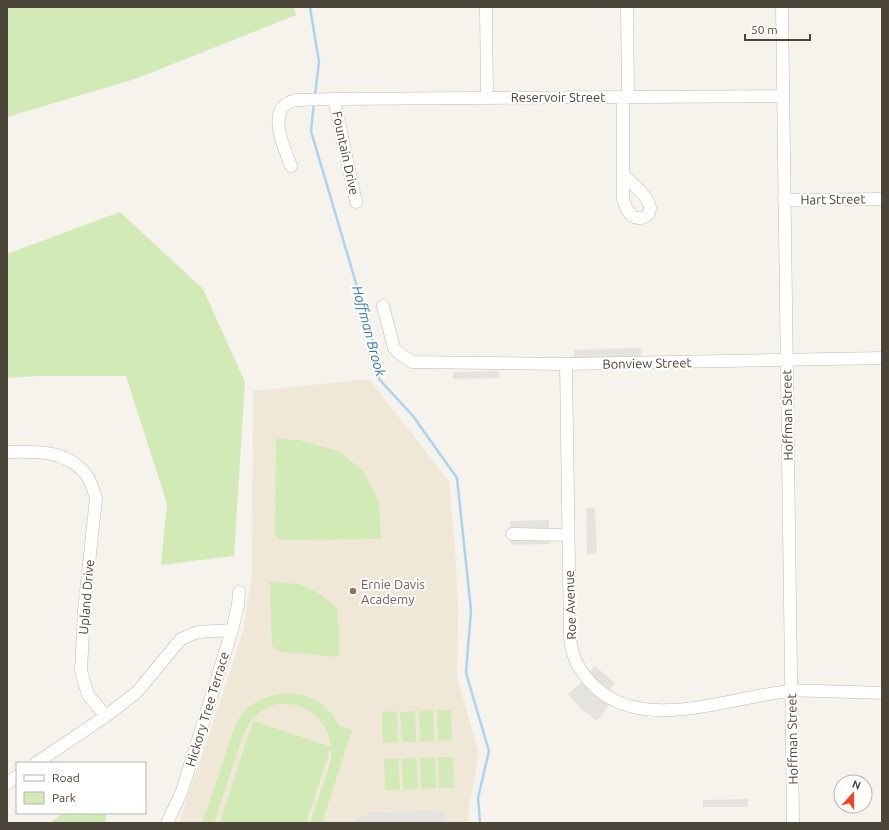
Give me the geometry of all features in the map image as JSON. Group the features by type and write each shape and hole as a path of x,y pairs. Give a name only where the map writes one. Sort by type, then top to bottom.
{"street":[{"path":"486,7 487,98"},
{"path":"624,176 641,192 650,207 649,213 645,218 632,216 623,200 622,191 624,176 627,7"},
{"name":"Hoffman Street","path":"782,7 793,823"},
{"name":"Reservoir Street","path":"334,99 783,96"},
{"name":"Fountain Drive","path":"291,166 280,134 279,119 281,112 287,103 296,100 334,99 356,202"},
{"name":"Hart Street","path":"784,200 882,199"},
{"name":"Bonview Street","path":"383,306 394,348 398,353 412,362 566,364 882,358"},
{"name":"Roe Avenue","path":"566,364 570,638 574,660 582,674 597,689 614,701 629,707 648,710 705,706 792,691 882,693"},
{"name":"Upland Drive","path":"7,452 57,455 68,459 86,474 92,485 96,498 84,611 81,671 88,695 106,716"},
{"path":"512,534 568,535"},
{"name":"Hickory Tree Terrace","path":"167,823 182,792 232,630 238,605 239,592"},
{"path":"37,762 106,716 137,692 181,639 198,632 232,630"},
{"path":"7,784 16,777"}],"shaded area":[{"path":"641,348 641,357 574,359 574,350"},
{"path":"499,371 499,378 453,379 453,372"},
{"name":"Ernie Davis Academy","path":"369,379 449,481 456,561 458,609 457,676 479,754 470,800 468,823 179,823 244,627 252,572 253,391"},
{"path":"586,508 595,508 597,553 587,554"},
{"path":"549,520 549,544 511,545 510,521"},
{"path":"595,666 615,683 609,690 589,673"},
{"path":"583,681 610,704 597,721 580,708 568,694"},
{"path":"748,799 748,807 703,807 703,800"},
{"path":"444,811 444,823 355,823 359,818 369,813"}],"green space":[{"path":"7,7 294,7 296,15 135,79 7,117"},
{"path":"120,212 203,289 245,382 234,556 161,565 167,504 126,376 39,376 7,378 7,254"},
{"path":"276,439 298,440 339,451 363,471 379,502 381,539 281,540 275,535"},
{"path":"270,582 299,584 320,594 337,608 339,657 280,652 272,646"},
{"path":"288,693 303,695 320,702 332,714 339,726 352,730 322,823 310,823 330,764 331,746 327,731 318,718 307,709 293,704 279,704 265,709 249,724 242,739 214,823 202,823 236,724 242,714 249,707 259,701 272,696"},
{"path":"433,710 434,741 420,742 419,711"},
{"path":"437,710 451,710 452,740 438,741"},
{"path":"397,711 398,742 383,743 382,712"},
{"path":"415,711 416,742 402,742 400,712"},
{"path":"253,721 331,747 306,823 220,823"},
{"path":"435,757 436,788 421,789 420,758"},
{"path":"438,757 453,757 454,788 439,788"},
{"path":"416,758 418,789 403,790 402,759"},
{"path":"384,759 398,759 400,790 385,790"},
{"path":"62,814 107,814 105,823 49,823"}],"waterway":[{"name":"Hoffman Brook","path":"310,7 319,62 315,95"},
{"name":"Hoffman Brook","path":"314,102 311,131 371,334 379,379 413,416 457,478 471,610 466,673 489,751 478,798 480,823"}],"place":[{"name":"Ernie Davis Academy","path":"353,591"}]}
